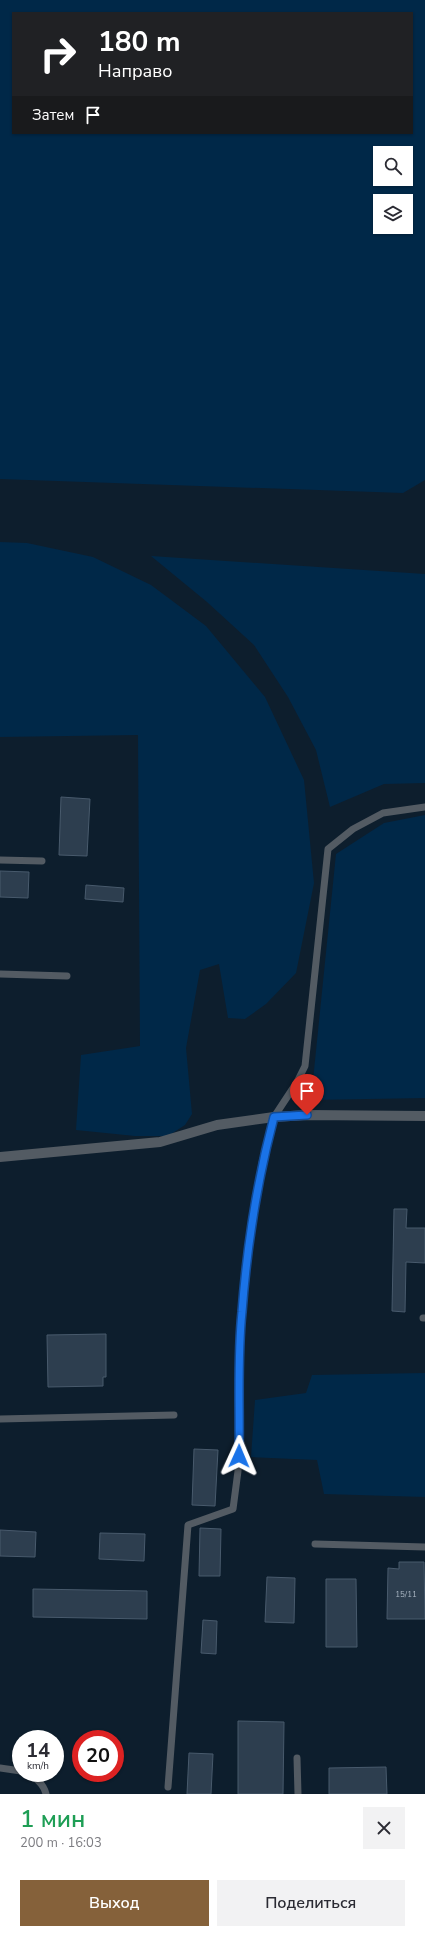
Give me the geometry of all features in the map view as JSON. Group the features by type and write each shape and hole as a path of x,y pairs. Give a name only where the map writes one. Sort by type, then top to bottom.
{"street":[{"path":"0,1157 160,1142 218,1125 274,1117 307,1115 425,1116"}],"lane":[{"path":"168,1787 188,1525 233,1509 238,1471 242,1313 253,1214 262,1163 274,1117 297,1082 305,1066 328,849 353,829 383,813 425,807"},
{"path":"0,860 42,861"},
{"path":"0,974 67,976"},
{"path":"0,1420 174,1415"},
{"path":"315,1544 425,1546"},
{"path":"297,1758 298,1794"},
{"path":"0,1768 12,1770"},
{"path":"40,1782 45,1789 46,1794"}],"shaded area":[{"path":"0,0 425,0 425,480 403,493 0,479"},
{"path":"0,542 27,543 93,557 151,585 206,626 265,697 304,780 314,883 296,973 266,1004 245,1019 228,1018 219,964 200,970 186,1048 192,1114 185,1125 168,1136 135,1136 76,1130 81,1055 140,1046 138,735 0,737"},
{"path":"151,556 425,574 425,783 384,784 330,807 316,750 288,697 254,645 207,602"},
{"path":"425,815 425,1098 311,1100 336,854 384,823"},
{"path":"425,1373 425,1497 324,1494 317,1460 251,1457 255,1400 306,1393 312,1375"}],"building":[{"path":"61,797 90,799 87,856 59,855"},
{"path":"0,871 29,872 28,898 0,897"},
{"path":"86,885 124,888 123,902 85,899"},
{"path":"394,1209 407,1209 406,1228 425,1228 425,1263 406,1262 405,1312 392,1311"},
{"path":"106,1334 106,1377 103,1377 103,1386 48,1387 47,1335"},
{"path":"194,1449 218,1450 215,1506 192,1505"},
{"path":"200,1528 221,1529 220,1576 199,1576"},
{"path":"0,1530 36,1532 35,1557 0,1556"},
{"path":"100,1533 145,1534 144,1561 99,1559"},
{"path":"399,1562 424,1562 425,1619 387,1619 388,1568 399,1569"},
{"path":"267,1577 295,1578 294,1623 265,1622"},
{"path":"326,1579 356,1579 357,1647 326,1647"},
{"path":"33,1589 147,1591 147,1619 33,1617"},
{"path":"203,1620 217,1621 216,1654 201,1653"},
{"path":"238,1721 284,1722 283,1794 238,1794"},
{"path":"189,1753 213,1754 211,1794 187,1794"},
{"path":"386,1767 387,1794 329,1794 329,1768"}],"route":[{"path":"239,1456 242,1313 253,1214 262,1163 274,1117 307,1115"}]}
